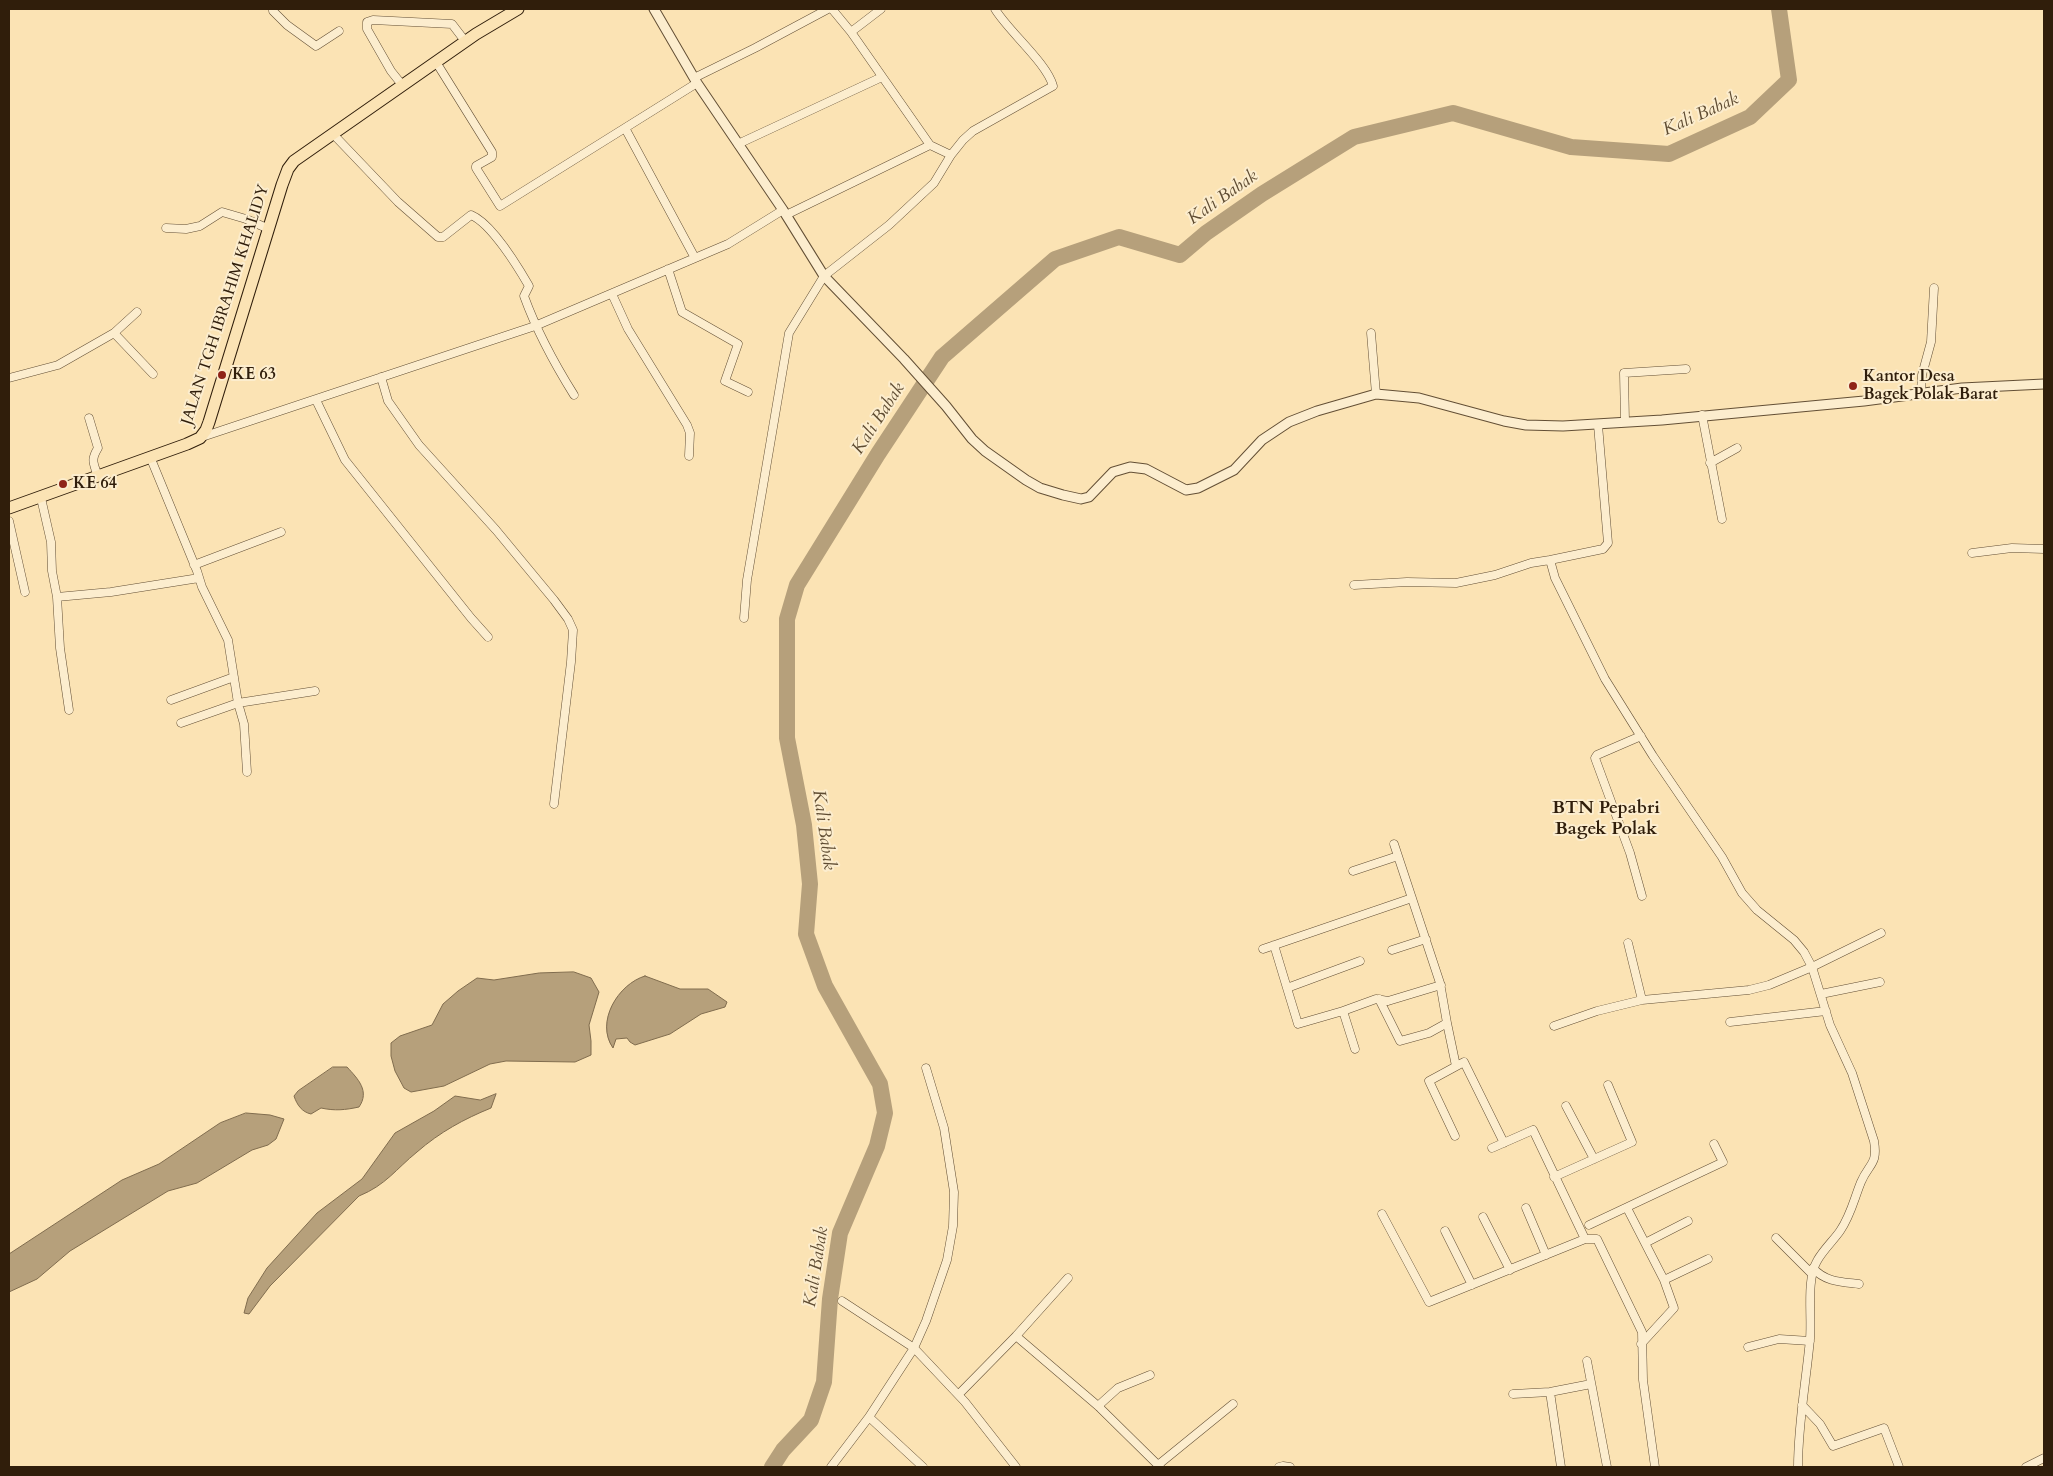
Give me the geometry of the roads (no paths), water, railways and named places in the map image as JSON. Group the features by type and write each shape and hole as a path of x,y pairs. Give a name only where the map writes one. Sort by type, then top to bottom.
{"main road":[{"name":"JALAN TGH IBRAHIM KHALIDY","path":"9,508 151,459 200,438 209,422 288,169 294,161 465,41 518,9"}],"street":[{"path":"273,9 288,25 316,46 339,31"},
{"path":"654,9 695,81 785,213 824,276 904,359 946,406 972,439 1010,470 1040,488 1081,499 1092,495 1113,472 1130,467 1146,469 1186,490 1198,488 1234,470 1262,440 1289,422 1317,411 1376,394 1419,398 1504,421 1526,425 1598,425 1864,401 1962,388 2044,384"},
{"path":"436,62 492,152 492,157 476,166 476,168 500,206 626,128 695,81 828,9"},
{"path":"832,9 851,32 930,145 950,155"},
{"path":"851,32 882,9"},
{"path":"744,618 747,580 786,340 789,333 824,276 890,225 934,183 950,155 962,140 1053,86 1037,60 1009,29 995,9"},
{"path":"403,86 391,71 367,29 367,22 373,20 452,24 465,41"},
{"path":"738,144 882,77"},
{"path":"626,128 695,258"},
{"path":"333,134 398,202 438,236 442,237 471,215 490,231 511,257 528,286 524,296 535,326 549,355 574,395"},
{"path":"200,438 535,326 728,244 785,213 930,145"},
{"path":"166,228 186,229 200,226 222,212 228,212 268,229"},
{"path":"668,269 682,312 738,344 725,381 748,392"},
{"path":"1921,392 1922,374 1931,342 1934,288"},
{"path":"612,294 628,329 687,425 690,433 689,456"},
{"path":"9,378 58,365 114,333 138,312"},
{"path":"114,333 152,374"},
{"path":"1371,333 1376,394"},
{"path":"1626,422 1624,374 1686,369"},
{"path":"381,377 388,400 419,445 496,530 545,588 573,630 554,804"},
{"path":"316,400 345,460 488,637"},
{"path":"1702,415 1722,520"},
{"path":"90,418 98,448 93,459 98,477"},
{"path":"1354,585 1407,582 1456,583 1480,579 1531,563 1603,549 1608,543 1598,425"},
{"path":"1710,463 1737,448"},
{"path":"151,459 208,602 228,640 238,704 244,724 248,772"},
{"path":"41,498 50,542 60,648 69,710"},
{"path":"9,521 26,592"},
{"path":"194,565 281,532"},
{"path":"1972,553 2012,548 2044,549"},
{"path":"1550,560 1555,578 1578,629 1605,679 1641,736 1722,857 1748,902 1798,944 1812,967 1833,1031 1859,1092 1874,1141 1876,1155 1872,1166 1862,1181 1851,1212 1840,1231 1818,1260 1813,1271 1810,1341 1798,1440 1798,1467"},
{"path":"56,597 111,592 199,578"},
{"path":"171,700 234,677"},
{"path":"181,723 238,704 315,691"},
{"path":"1641,736 1597,755 1595,759 1630,854 1642,896"},
{"path":"1394,844 1440,985 1456,1066"},
{"path":"1353,871 1398,856"},
{"path":"1263,949 1412,898"},
{"path":"1554,1026 1585,1015 1642,1000 1759,988 1812,967 1881,933"},
{"path":"1392,950 1426,939"},
{"path":"1628,943 1642,1000"},
{"path":"1274,945 1298,1024 1379,999 1388,1001 1440,985"},
{"path":"1287,988 1360,961"},
{"path":"1820,994 1880,982"},
{"path":"1379,999 1400,1042 1429,1033 1447,1022"},
{"path":"1730,1022 1826,1010"},
{"path":"1343,1011 1355,1049"},
{"path":"1455,1136 1429,1081 1464,1062 1504,1143"},
{"path":"831,1467 869,1417 914,1348 926,1321 947,1260 954,1205 944,1128 926,1068"},
{"path":"1554,1177 1632,1142 1608,1085"},
{"path":"1566,1106 1594,1159"},
{"path":"1492,1148 1532,1130 1585,1240"},
{"path":"1589,1225 1723,1162 1714,1144"},
{"path":"1526,1208 1546,1255"},
{"path":"1627,1208 1664,1280 1674,1308 1641,1344"},
{"path":"1382,1214 1429,1302 1585,1240 1597,1239 1642,1332 1643,1380 1655,1467"},
{"path":"1484,1217 1510,1270"},
{"path":"1645,1243 1688,1221"},
{"path":"1445,1231 1472,1285"},
{"path":"1776,1238 1818,1274 1835,1282 1859,1284"},
{"path":"1664,1280 1708,1259"},
{"path":"959,1394 1016,1336 1068,1278"},
{"path":"842,1301 914,1348 959,1394 1016,1467"},
{"path":"1016,1336 1098,1406 1159,1466 1233,1404"},
{"path":"1748,1347 1779,1340 1810,1341"},
{"path":"1587,1360 1607,1467"},
{"path":"1098,1406 1118,1388 1150,1375"},
{"path":"1514,1394 1550,1392 1591,1384"},
{"path":"1550,1392 1561,1467"},
{"path":"1802,1405 1820,1424 1833,1446 1884,1428 1899,1467"},
{"path":"869,1417 924,1467"},
{"path":"2026,1467 2044,1458"},
{"path":"1279,1467 1290,1467"}],"waterway":[{"name":"Kali Babak","path":"772,1467 783,1450 811,1420 824,1382 830,1299 840,1233 877,1146 885,1113 880,1084 825,986 806,934 810,884 804,825 787,738 787,619 797,585 878,454 942,357 1055,259 1119,237 1180,255 1206,233 1262,194 1354,137 1453,113 1571,147 1669,154 1750,117 1789,80 1779,9"}],"place":[{"name":"KE 63","path":"222,375"},
{"name":"Kantor Desa Bagek Polak Barat","path":"1853,386"},
{"name":"KE 64","path":"63,484"}],"district":[{"name":"BTN Pepabri Bagek Polak","path":"1606,820"}]}
